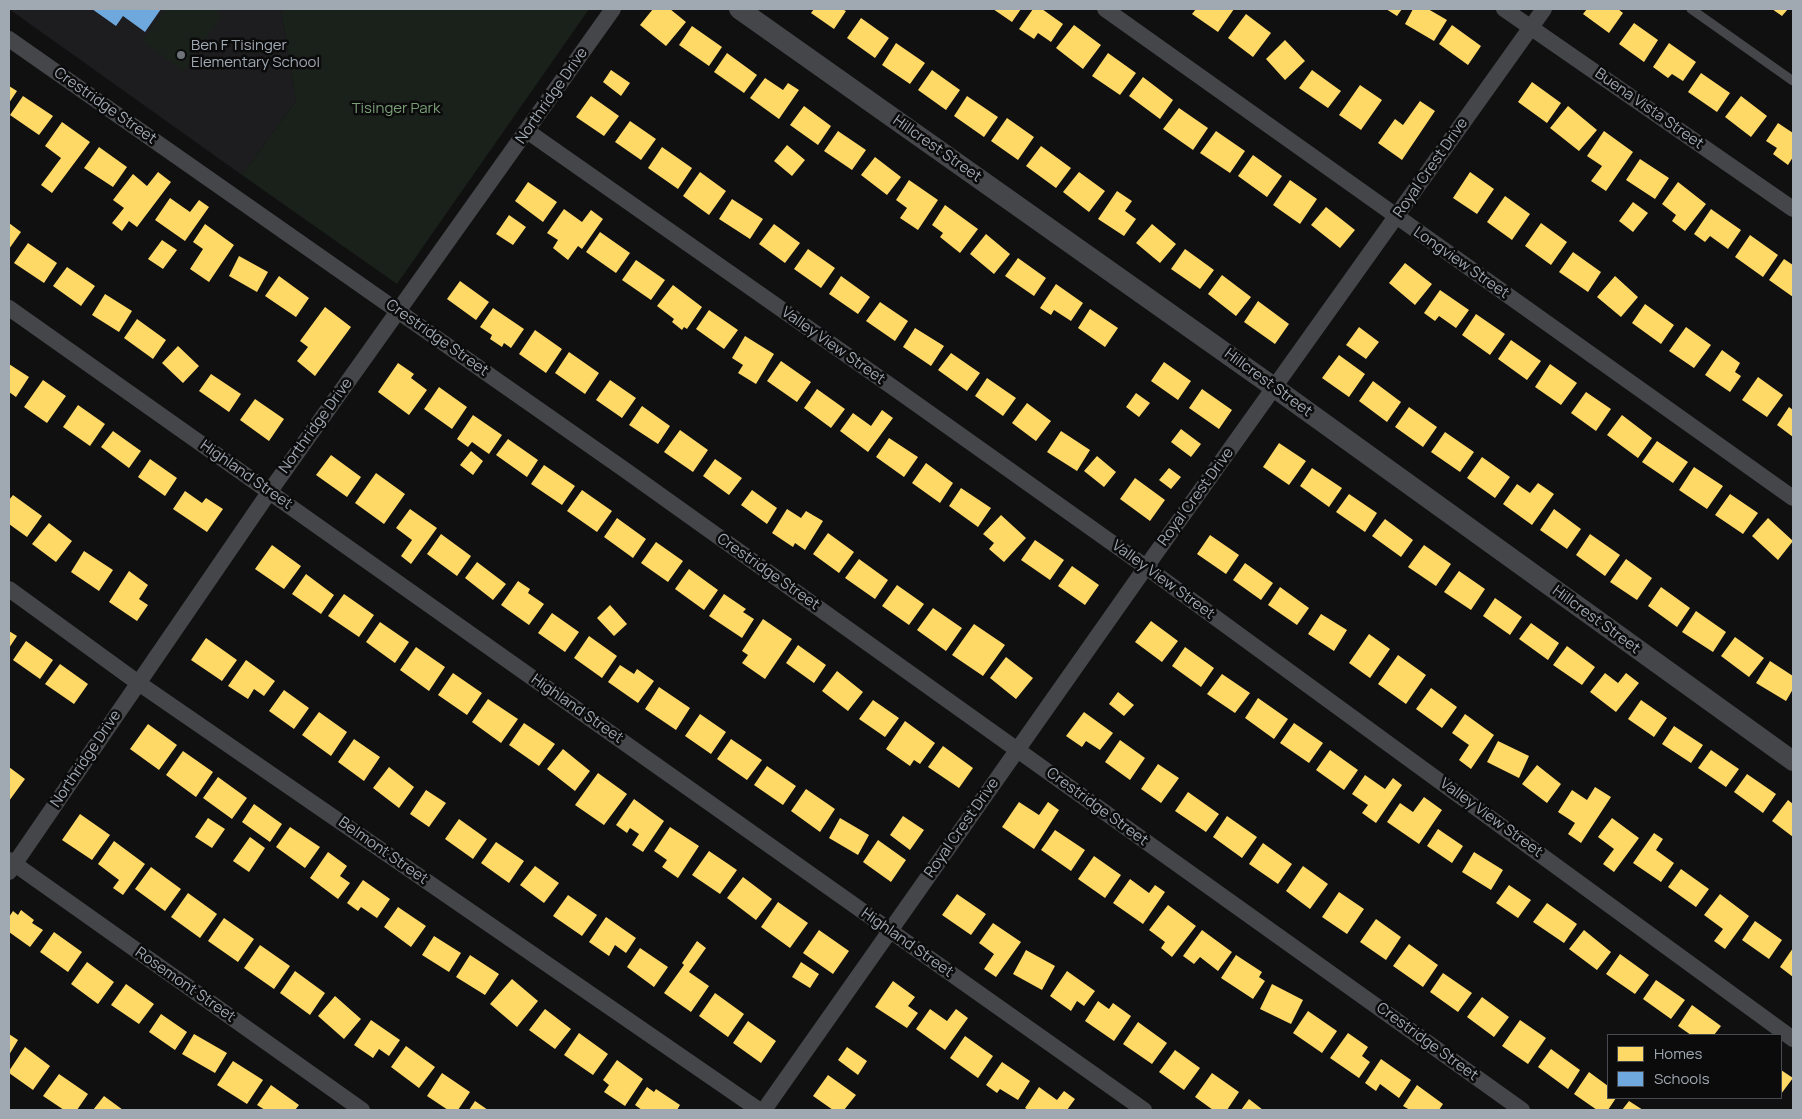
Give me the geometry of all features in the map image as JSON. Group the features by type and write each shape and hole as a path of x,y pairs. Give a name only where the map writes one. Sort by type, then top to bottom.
{"street":[{"name":"Northridge Drive","path":"11,865 270,491 613,9"},
{"name":"Hillcrest Street","path":"740,9 1275,388 1793,761"},
{"name":"Longview Street","path":"1105,9 1793,498"},
{"name":"Buena Vista Street","path":"1504,9 1793,209"},
{"name":"Royal Crest Drive","path":"764,1110 1146,567 1544,9"},
{"name":"Crestridge Street","path":"9,39 399,311 1522,1110"},
{"name":"Valley View Street","path":"527,132 1146,567 1793,1038"},
{"name":"Highland Street","path":"9,308 1144,1110"},
{"name":"Belmont Street","path":"9,589 137,682 759,1110"},
{"name":"Rosemont Street","path":"11,865 362,1110"}],"lane":[{"path":"1690,9 1793,82"}],"shaded area":[{"name":"Ben F Tisinger Elementary School","path":"9,9 281,9 296,101 242,175"}],"green space":[{"path":"166,9 219,9 220,18 184,71 142,41"},
{"name":"Tisinger Park","path":"281,9 589,9 397,284 242,175 296,101"}],"building: Homes":[{"path":"653,9 670,9 686,22 666,46 640,25"},
{"path":"814,9 842,9 846,11 834,29 811,13"},
{"path":"993,9 1021,9 1012,22"},
{"path":"1033,9 1042,9 1063,24 1051,42 1038,33 1034,39 1019,29"},
{"path":"1196,9 1234,9 1218,32 1192,14"},
{"path":"1386,9 1402,9 1397,16"},
{"path":"1413,9 1428,9 1447,20 1434,41 1405,24"},
{"path":"1587,9 1618,9 1623,13 1609,33 1583,14"},
{"path":"1772,9 1788,9 1782,16"},
{"path":"1246,14 1271,33 1253,57 1228,38"},
{"path":"861,18 889,38 875,58 847,38"},
{"path":"1634,23 1658,40 1644,62 1619,44"},
{"path":"1074,25 1101,45 1083,69 1056,48"},
{"path":"1452,25 1481,46 1468,65 1439,44"},
{"path":"692,26 722,47 709,66 679,45"},
{"path":"1285,40 1305,61 1285,80 1266,59"},
{"path":"896,43 925,63 910,84 882,65"},
{"path":"1669,43 1696,62 1683,81 1672,74 1668,78 1653,67"},
{"path":"727,53 757,75 744,93 714,72"},
{"path":"1108,53 1136,73 1120,95 1092,76"},
{"path":"611,70 630,83 621,96 603,82"},
{"path":"932,70 960,90 946,110 918,90"},
{"path":"1312,70 1341,91 1328,108 1299,88"},
{"path":"1701,73 1730,93 1717,112 1688,92"},
{"path":"1143,77 1173,100 1160,119 1129,96"},
{"path":"765,78 783,90 788,83 799,90 779,119 750,98"},
{"path":"1532,82 1561,103 1547,123 1518,102"},
{"path":"1360,85 1382,100 1361,130 1339,115"},
{"path":"9,86 17,91 9,103"},
{"path":"23,96 53,116 39,135 10,115"},
{"path":"591,96 619,116 604,136 576,117"},
{"path":"967,96 998,117 984,137 954,116"},
{"path":"1741,96 1767,116 1751,137 1725,117"},
{"path":"1420,101 1435,111 1402,160 1378,143 1395,119 1403,125"},
{"path":"804,106 831,126 818,145 790,125"},
{"path":"1568,106 1597,130 1579,151 1550,128"},
{"path":"1179,108 1208,128 1193,150 1163,129"},
{"path":"1007,118 1034,137 1018,160 991,141"},
{"path":"630,121 656,139 641,160 615,142"},
{"path":"62,122 90,142 52,193 41,185 61,158 45,146"},
{"path":"1778,123 1793,133 1793,157 1788,165 1773,154 1777,148 1766,141"},
{"path":"838,131 866,150 852,170 824,151"},
{"path":"1216,131 1245,151 1230,173 1200,153"},
{"path":"1604,131 1633,152 1606,191 1591,181 1602,166 1587,156"},
{"path":"787,145 805,160 792,176 774,161"},
{"path":"1041,146 1071,168 1056,188 1026,166"},
{"path":"99,147 127,167 113,187 84,168"},
{"path":"662,147 692,168 678,189 648,168"},
{"path":"1253,155 1282,176 1267,197 1238,176"},
{"path":"875,157 901,177 887,195 861,175"},
{"path":"1640,159 1669,178 1655,199 1626,180"},
{"path":"158,172 171,182 137,227 129,221 122,231 112,223 124,208 113,200 133,174 147,186"},
{"path":"700,172 726,191 709,215 683,196"},
{"path":"1079,172 1105,191 1089,212 1063,192"},
{"path":"1470,172 1494,189 1477,214 1453,198"},
{"path":"909,180 938,200 918,230 900,218 907,208 896,200"},
{"path":"1290,180 1317,199 1300,224 1273,205"},
{"path":"528,182 557,202 543,222 515,201"},
{"path":"1678,182 1706,204 1685,231 1672,221 1676,215 1662,204"},
{"path":"1117,191 1132,201 1125,211 1136,219 1124,236 1098,219"},
{"path":"1505,196 1530,214 1512,240 1487,222"},
{"path":"170,198 190,212 199,200 209,207 185,241 155,220"},
{"path":"732,199 763,219 750,239 719,219"},
{"path":"1633,202 1648,213 1633,232 1619,221"},
{"path":"945,205 978,229 960,253 940,237 943,233 932,225"},
{"path":"1326,207 1355,230 1340,248 1311,225"},
{"path":"564,209 582,222 591,210 603,219 582,249 578,246 568,260 553,248 558,240 547,233"},
{"path":"1711,209 1741,230 1728,249 1710,236 1705,242 1694,234"},
{"path":"509,215 526,227 513,245 496,234"},
{"path":"9,223 21,232 9,249"},
{"path":"1541,223 1567,242 1551,265 1525,246"},
{"path":"205,224 234,245 209,282 190,269 203,249 193,242"},
{"path":"774,224 800,243 785,263 759,244"},
{"path":"1152,224 1176,244 1160,263 1136,243"},
{"path":"600,232 630,253 616,273 586,252"},
{"path":"986,234 1010,254 994,274 970,254"},
{"path":"1750,235 1778,255 1763,277 1735,257"},
{"path":"162,240 177,250 163,269 148,259"},
{"path":"28,243 57,263 44,283 14,263"},
{"path":"808,249 835,268 821,288 794,269"},
{"path":"1185,249 1214,270 1200,289 1171,269"},
{"path":"1573,252 1601,272 1588,292 1559,272"},
{"path":"239,256 268,272 257,292 229,276"},
{"path":"1018,258 1046,278 1034,296 1005,276"},
{"path":"1784,259 1793,265 1793,297 1769,280"},
{"path":"636,260 665,280 651,300 622,280"},
{"path":"1405,263 1432,284 1415,305 1389,283"},
{"path":"67,267 95,286 81,306 53,286"},
{"path":"1222,275 1251,297 1236,316 1208,294"},
{"path":"279,276 309,298 296,317 265,296"},
{"path":"841,276 870,297 858,314 829,294"},
{"path":"1615,276 1638,297 1621,317 1597,297"},
{"path":"460,281 489,302 476,320 447,299"},
{"path":"1056,284 1083,303 1071,321 1054,310 1051,315 1040,308"},
{"path":"673,285 702,307 687,329 684,327 682,330 672,322 674,319 657,306"},
{"path":"1440,290 1469,310 1456,328 1439,316 1435,321 1424,313"},
{"path":"105,294 132,311 119,332 92,315"},
{"path":"1258,301 1289,324 1275,344 1244,322"},
{"path":"880,302 908,321 895,341 866,321"},
{"path":"1645,304 1674,325 1661,344 1632,323"},
{"path":"325,307 351,327 315,376 297,361 308,347 300,341"},
{"path":"493,308 524,329 511,348 504,343 502,347 490,339 492,335 480,327"},
{"path":"1090,309 1118,328 1105,347 1078,328"},
{"path":"709,310 738,330 724,349 696,329"},
{"path":"1476,314 1505,334 1490,355 1462,335"},
{"path":"137,319 166,340 153,359 124,338"},
{"path":"1359,327 1379,342 1366,359 1346,345"},
{"path":"1686,327 1711,345 1694,368 1669,351"},
{"path":"915,328 944,346 931,366 903,347"},
{"path":"535,330 562,349 546,373 519,354"},
{"path":"745,336 774,354 756,384 738,373 743,365 732,358"},
{"path":"1511,340 1541,361 1527,380 1498,359"},
{"path":"178,346 199,366 183,383 162,363"},
{"path":"1722,350 1740,363 1735,372 1741,376 1730,392 1705,375"},
{"path":"569,352 599,373 585,394 555,373"},
{"path":"951,353 980,373 967,391 938,370"},
{"path":"1339,355 1365,374 1349,397 1322,378"},
{"path":"781,361 811,382 797,402 767,381"},
{"path":"1164,362 1191,381 1178,400 1151,381"},
{"path":"398,363 414,374 411,378 427,390 409,415 378,392"},
{"path":"9,364 29,377 16,397 9,392"},
{"path":"1550,364 1577,383 1561,405 1535,387"},
{"path":"211,374 241,394 229,412 199,391"},
{"path":"1758,377 1783,395 1767,417 1742,400"},
{"path":"987,378 1016,398 1003,416 975,396"},
{"path":"43,380 66,396 47,423 24,407"},
{"path":"610,380 636,398 622,418 596,400"},
{"path":"1373,381 1401,402 1387,422 1359,401"},
{"path":"439,387 467,407 452,429 424,409"},
{"path":"817,389 845,409 831,428 804,408"},
{"path":"1202,389 1232,410 1219,429 1189,408"},
{"path":"1586,392 1611,409 1596,431 1571,413"},
{"path":"1136,393 1150,403 1139,417 1126,407"},
{"path":"255,399 284,419 269,441 240,420"},
{"path":"1027,403 1051,421 1036,441 1012,423"},
{"path":"78,405 105,424 90,446 63,427"},
{"path":"642,406 670,426 658,444 629,425"},
{"path":"1409,407 1437,427 1423,447 1395,427"},
{"path":"1789,407 1793,410 1793,437 1777,425"},
{"path":"882,410 893,418 868,452 840,431 853,413 871,426"},
{"path":"473,415 502,435 489,454 472,442 468,447 457,439"},
{"path":"1622,415 1652,438 1638,458 1607,435"},
{"path":"1181,429 1201,444 1191,457 1171,442"},
{"path":"680,430 708,450 693,472 664,452"},
{"path":"113,431 141,451 129,468 101,447"},
{"path":"1061,431 1090,450 1077,471 1047,452"},
{"path":"1445,432 1474,452 1460,472 1431,452"},
{"path":"889,438 918,457 904,477 876,457"},
{"path":"508,439 538,460 527,477 496,455"},
{"path":"1657,441 1688,462 1673,483 1642,462"},
{"path":"1279,443 1306,461 1289,485 1263,467"},
{"path":"471,451 483,461 473,475 460,465"},
{"path":"331,455 361,477 347,497 316,475"},
{"path":"1097,456 1116,472 1104,487 1084,471"},
{"path":"1482,457 1510,477 1495,498 1467,478"},
{"path":"150,459 177,478 165,496 138,477"},
{"path":"715,459 742,478 729,495 703,476"},
{"path":"926,463 953,483 940,503 912,483"},
{"path":"544,465 575,486 562,505 531,484"},
{"path":"1694,467 1723,486 1707,509 1679,490"},
{"path":"1169,468 1181,477 1171,489 1159,480"},
{"path":"1312,468 1342,488 1329,507 1300,486"},
{"path":"376,473 405,494 384,524 355,503"},
{"path":"1135,478 1165,500 1150,521 1120,499"},
{"path":"1538,483 1554,494 1532,525 1503,504 1517,484 1530,493"},
{"path":"961,488 991,508 978,527 949,506"},
{"path":"582,490 612,511 597,532 567,511"},
{"path":"752,490 777,508 767,524 741,505"},
{"path":"185,491 202,503 206,498 223,509 207,532 173,509"},
{"path":"1349,494 1377,513 1365,532 1336,512"},
{"path":"1730,494 1758,513 1743,534 1715,515"},
{"path":"13,495 42,516 27,537 9,524 9,500"},
{"path":"410,509 437,528 411,564 401,556 412,540 396,528"},
{"path":"787,509 801,518 806,511 823,521 805,550 795,543 793,547 772,533"},
{"path":"1554,509 1581,529 1567,549 1540,530"},
{"path":"1001,515 1026,538 1004,562 989,549 994,543 983,534"},
{"path":"617,518 646,539 633,558 604,537"},
{"path":"1768,518 1793,541 1778,560 1752,536"},
{"path":"1385,519 1413,540 1401,557 1372,536"},
{"path":"49,523 72,541 56,562 32,544"},
{"path":"828,533 854,552 839,573 813,554"},
{"path":"441,534 471,556 457,576 427,554"},
{"path":"1590,534 1620,555 1605,576 1576,555"},
{"path":"1210,535 1239,555 1226,574 1197,554"},
{"path":"1035,540 1064,560 1050,580 1021,560"},
{"path":"656,542 683,561 668,582 641,563"},
{"path":"272,545 301,566 284,589 255,569"},
{"path":"1424,545 1451,564 1436,586 1408,567"},
{"path":"84,551 113,570 99,591 71,572"},
{"path":"859,559 888,580 875,599 845,578"},
{"path":"1626,559 1652,578 1637,600 1610,582"},
{"path":"477,562 506,584 493,600 465,578"},
{"path":"1245,563 1273,583 1261,600 1233,580"},
{"path":"1072,566 1099,585 1085,605 1058,586"},
{"path":"689,569 718,590 704,610 675,589"},
{"path":"129,571 148,585 139,599 148,605 137,621 109,602"},
{"path":"1459,571 1485,589 1471,610 1444,592"},
{"path":"306,574 334,595 321,614 292,594"},
{"path":"518,581 530,589 528,593 544,604 529,625 501,605"},
{"path":"897,585 924,604 909,625 882,606"},
{"path":"1280,587 1309,608 1297,625 1268,605"},
{"path":"1661,587 1690,608 1677,627 1648,606"},
{"path":"344,594 374,615 359,637 328,616"},
{"path":"724,594 746,609 743,612 754,619 742,638 709,616"},
{"path":"1495,598 1522,617 1510,635 1483,616"},
{"path":"610,605 627,624 614,636 597,618"},
{"path":"933,608 962,628 946,651 917,630"},
{"path":"1696,611 1726,632 1713,652 1682,632"},
{"path":"552,613 579,632 565,652 538,633"},
{"path":"1321,614 1347,630 1334,651 1308,634"},
{"path":"763,619 792,639 765,679 742,663 748,655 742,651"},
{"path":"1151,621 1178,641 1162,662 1135,642"},
{"path":"380,622 409,642 395,663 366,642"},
{"path":"1531,623 1559,643 1548,660 1519,639"},
{"path":"974,624 1005,645 983,676 952,655"},
{"path":"9,631 17,636 9,648"},
{"path":"1369,634 1390,649 1370,678 1349,663"},
{"path":"589,636 617,656 602,678 574,658"},
{"path":"1735,637 1764,658 1749,677 1721,656"},
{"path":"206,638 237,660 222,681 191,660"},
{"path":"26,641 53,660 40,679 13,660"},
{"path":"798,645 826,665 814,683 786,663"},
{"path":"1567,646 1595,667 1582,685 1553,665"},
{"path":"416,647 445,667 429,691 400,670"},
{"path":"1185,647 1214,668 1201,687 1172,666"},
{"path":"1398,655 1426,675 1406,704 1378,684"},
{"path":"1006,657 1033,678 1016,699 990,678"},
{"path":"246,660 275,681 264,696 254,689 248,699 228,686"},
{"path":"1770,661 1793,676 1793,689 1786,701 1756,683"},
{"path":"60,664 88,684 74,704 45,684"},
{"path":"620,665 634,674 637,669 654,681 638,703 608,682"},
{"path":"837,671 863,692 848,711 822,691"},
{"path":"453,673 482,693 467,715 438,695"},
{"path":"1605,673 1618,683 1626,673 1639,683 1616,712 1590,692"},
{"path":"1222,674 1250,693 1235,713 1207,694"},
{"path":"659,687 690,708 676,730 645,709"},
{"path":"1431,688 1457,707 1442,728 1416,709"},
{"path":"284,690 309,708 294,729 269,711"},
{"path":"1118,692 1134,705 1124,716 1109,704"},
{"path":"1258,698 1288,719 1274,739 1245,718"},
{"path":"488,699 518,719 501,743 472,722"},
{"path":"873,700 899,718 885,737 859,719"},
{"path":"1641,700 1667,718 1654,737 1628,719"},
{"path":"319,712 347,732 331,756 302,735"},
{"path":"1084,712 1113,733 1100,750 1086,741 1082,747 1066,736"},
{"path":"700,714 726,732 711,754 685,736"},
{"path":"1465,714 1494,735 1471,769 1459,760 1469,745 1452,733"},
{"path":"905,721 935,743 920,764 914,760 910,766 886,749"},
{"path":"524,723 555,744 539,766 509,745"},
{"path":"1294,723 1323,743 1309,763 1280,743"},
{"path":"148,724 177,745 159,770 130,749"},
{"path":"1674,726 1703,745 1691,763 1662,744"},
{"path":"354,739 380,757 364,781 338,762"},
{"path":"731,739 762,760 747,780 717,759"},
{"path":"1120,740 1145,758 1130,780 1105,762"},
{"path":"1498,741 1529,756 1519,778 1487,762"},
{"path":"943,746 973,768 959,788 928,767"},
{"path":"563,749 590,771 575,791 547,769"},
{"path":"1330,750 1358,770 1344,790 1316,770"},
{"path":"1711,750 1739,769 1726,787 1698,768"},
{"path":"183,751 213,772 196,797 166,775"},
{"path":"1158,764 1179,778 1161,803 1141,789"},
{"path":"1537,765 1561,784 1547,803 1522,784"},
{"path":"767,766 796,786 783,805 754,785"},
{"path":"9,767 25,779 9,801"},
{"path":"389,767 414,787 399,808 373,788"},
{"path":"598,773 627,794 604,825 575,805"},
{"path":"1747,774 1776,794 1763,813 1734,792"},
{"path":"1365,775 1385,789 1393,778 1402,785 1376,823 1362,813 1368,805 1352,794"},
{"path":"218,777 247,798 232,819 203,798"},
{"path":"1595,787 1611,797 1581,843 1568,834 1575,823 1558,812 1572,790 1587,800"},
{"path":"806,789 835,809 820,832 791,811"},
{"path":"426,790 446,803 429,827 410,814"},
{"path":"1188,792 1219,814 1206,832 1175,811"},
{"path":"1424,797 1442,810 1419,844 1387,822 1400,803 1413,812"},
{"path":"634,799 664,821 643,852 632,845 639,834 630,828 627,833 616,825"},
{"path":"1788,800 1793,804 1793,837 1772,821"},
{"path":"1019,802 1039,815 1048,802 1059,810 1034,849 1002,827"},
{"path":"254,804 282,824 270,842 242,822"},
{"path":"80,814 110,835 92,860 62,840"},
{"path":"903,816 924,830 910,850 890,835"},
{"path":"1227,816 1257,837 1242,858 1213,837"},
{"path":"208,818 225,829 212,848 195,837"},
{"path":"840,818 869,835 858,855 829,838"},
{"path":"1612,818 1639,838 1614,872 1603,864 1614,849 1598,837"},
{"path":"459,819 487,839 473,859 445,839"},
{"path":"290,827 320,847 305,868 276,847"},
{"path":"670,827 699,846 678,878 662,867 667,860 654,851"},
{"path":"1438,829 1463,846 1452,863 1427,846"},
{"path":"1055,830 1085,850 1071,871 1041,850"},
{"path":"1654,833 1663,839 1656,850 1674,863 1661,882 1633,863"},
{"path":"250,837 265,848 249,872 233,861"},
{"path":"878,840 906,860 891,882 863,862"},
{"path":"114,841 145,864 123,895 113,888 119,880 98,864"},
{"path":"496,842 524,861 509,883 481,863"},
{"path":"1263,843 1292,864 1278,884 1249,864"},
{"path":"709,851 737,870 720,894 692,875"},
{"path":"328,852 347,866 340,876 350,883 338,899 310,878"},
{"path":"1474,852 1503,870 1491,890 1462,872"},
{"path":"1094,856 1121,875 1105,898 1078,879"},
{"path":"535,866 559,883 544,903 520,885"},
{"path":"1303,866 1328,884 1310,909 1286,891"},
{"path":"151,867 181,889 165,911 135,889"},
{"path":"1681,869 1709,889 1696,907 1668,887"},
{"path":"743,877 772,899 756,920 727,898"},
{"path":"1130,879 1149,893 1155,885 1165,892 1143,924 1113,903"},
{"path":"363,880 390,899 377,918 361,907 358,911 347,903"},
{"path":"1509,885 1531,900 1518,918 1496,903"},
{"path":"1339,892 1364,909 1347,934 1322,917"},
{"path":"188,893 217,914 200,938 171,917"},
{"path":"957,894 986,914 971,935 942,915"},
{"path":"1720,894 1749,916 1725,949 1714,941 1723,929 1704,915"},
{"path":"568,895 597,915 582,936 553,916"},
{"path":"778,902 808,923 790,948 761,927"},
{"path":"1547,903 1577,924 1564,943 1533,922"},
{"path":"1168,905 1196,926 1172,957 1161,948 1165,942 1149,930"},
{"path":"398,907 426,926 411,947 384,927"},
{"path":"21,910 34,920 32,923 43,930 30,947 9,932 9,917 13,911 18,915"},
{"path":"606,917 636,938 626,953 615,945 609,956 589,942"},
{"path":"224,918 254,939 238,962 208,941"},
{"path":"1376,919 1401,937 1386,960 1360,942"},
{"path":"1755,921 1782,940 1769,959 1742,940"},
{"path":"993,923 1021,942 996,977 984,969 994,954 979,943"},
{"path":"819,930 849,951 833,974 803,953"},
{"path":"1202,930 1232,952 1218,971 1200,957 1194,964 1183,956"},
{"path":"1584,930 1611,952 1597,970 1569,949"},
{"path":"54,932 82,952 68,972 40,952"},
{"path":"434,936 461,953 449,972 422,955"},
{"path":"697,941 706,948 689,972 709,986 691,1012 664,993 684,965 682,963"},
{"path":"1409,944 1438,965 1423,987 1393,966"},
{"path":"260,945 290,966 274,989 244,968"},
{"path":"640,948 668,967 654,987 627,967"},
{"path":"1793,948 1793,977 1780,967"},
{"path":"1026,950 1055,966 1042,990 1013,974"},
{"path":"1620,954 1649,975 1635,994 1606,974"},
{"path":"470,955 499,974 485,995 456,977"},
{"path":"1236,955 1262,972 1259,977 1265,981 1253,999 1221,978"},
{"path":"87,962 114,982 98,1004 71,984"},
{"path":"801,962 819,974 810,988 792,977"},
{"path":"295,971 325,993 310,1015 280,993"},
{"path":"1067,971 1095,991 1084,1006 1077,1001 1071,1011 1050,996"},
{"path":"1443,973 1472,993 1458,1012 1430,992"},
{"path":"512,979 538,1001 517,1027 490,1004"},
{"path":"1656,980 1685,1000 1671,1019 1643,999"},
{"path":"893,981 915,997 908,1006 918,1013 907,1028 875,1007"},
{"path":"126,984 154,1004 139,1024 111,1005"},
{"path":"1272,984 1303,1000 1291,1024 1260,1009"},
{"path":"715,993 744,1014 728,1037 699,1016"},
{"path":"335,996 361,1019 344,1039 318,1016"},
{"path":"1482,997 1509,1017 1494,1037 1467,1017"},
{"path":"1098,1001 1109,1009 1113,1003 1131,1016 1114,1041 1085,1021"},
{"path":"1692,1005 1721,1026 1715,1034 1690,1034 1678,1026"},
{"path":"545,1009 571,1029 555,1049 529,1030"},
{"path":"930,1009 947,1021 956,1009 968,1018 945,1050 916,1029"},
{"path":"1308,1011 1337,1031 1322,1053 1293,1033"},
{"path":"161,1014 187,1032 175,1050 149,1032"},
{"path":"371,1020 400,1040 389,1056 379,1049 373,1058 354,1045"},
{"path":"1520,1020 1546,1038 1528,1064 1502,1046"},
{"path":"748,1021 776,1041 761,1063 733,1043"},
{"path":"1138,1022 1167,1043 1152,1064 1123,1044"},
{"path":"579,1033 608,1054 593,1075 564,1055"},
{"path":"1348,1033 1368,1047 1362,1056 1370,1062 1359,1078 1330,1058"},
{"path":"9,1034 18,1040 9,1055"},
{"path":"194,1034 227,1053 215,1073 182,1054"},
{"path":"965,1036 993,1056 978,1078 950,1058"},
{"path":"406,1046 435,1067 419,1088 391,1067"},
{"path":"25,1047 50,1066 33,1090 9,1073"},
{"path":"847,1047 867,1061 858,1075 838,1060"},
{"path":"1551,1049 1580,1070 1568,1089 1538,1067"},
{"path":"1175,1050 1200,1068 1184,1090 1159,1072"},
{"path":"1381,1059 1411,1080 1399,1098 1380,1084 1376,1091 1365,1083"},
{"path":"617,1060 643,1079 625,1106 604,1092 609,1085 603,1080"},
{"path":"233,1061 263,1080 247,1104 217,1085"},
{"path":"1002,1062 1030,1081 1018,1100 1000,1089 997,1093 986,1085"},
{"path":"1782,1071 1793,1078 1782,1093"},
{"path":"1589,1072 1607,1085 1607,1099 1615,1099 1608,1110 1597,1110 1574,1094"},
{"path":"442,1073 470,1092 458,1110 448,1110 427,1096"},
{"path":"1212,1073 1239,1092 1227,1110 1213,1110 1195,1097"},
{"path":"59,1074 88,1094 77,1110 64,1110 43,1096"},
{"path":"828,1075 856,1095 844,1110 833,1110 813,1096"},
{"path":"271,1085 299,1105 295,1110 265,1110 257,1105"},
{"path":"1417,1085 1443,1104 1439,1110 1410,1110 1403,1106"},
{"path":"647,1087 654,1092 656,1089 680,1105 677,1110 642,1110 635,1105"},
{"path":"1039,1087 1057,1100 1064,1091 1075,1099 1067,1110 1028,1110 1025,1108"},
{"path":"104,1096 123,1110 93,1110"},
{"path":"1249,1099 1263,1110 1241,1110"},
{"path":"475,1101 488,1110 469,1110"},
{"path":"1629,1101 1643,1110 1622,1110"}],"building: Schools":[{"path":"92,9 161,9 145,32 123,16 116,26"}],"place":[{"name":"Ben F Tisinger Elementary School","path":"181,55"}]}
